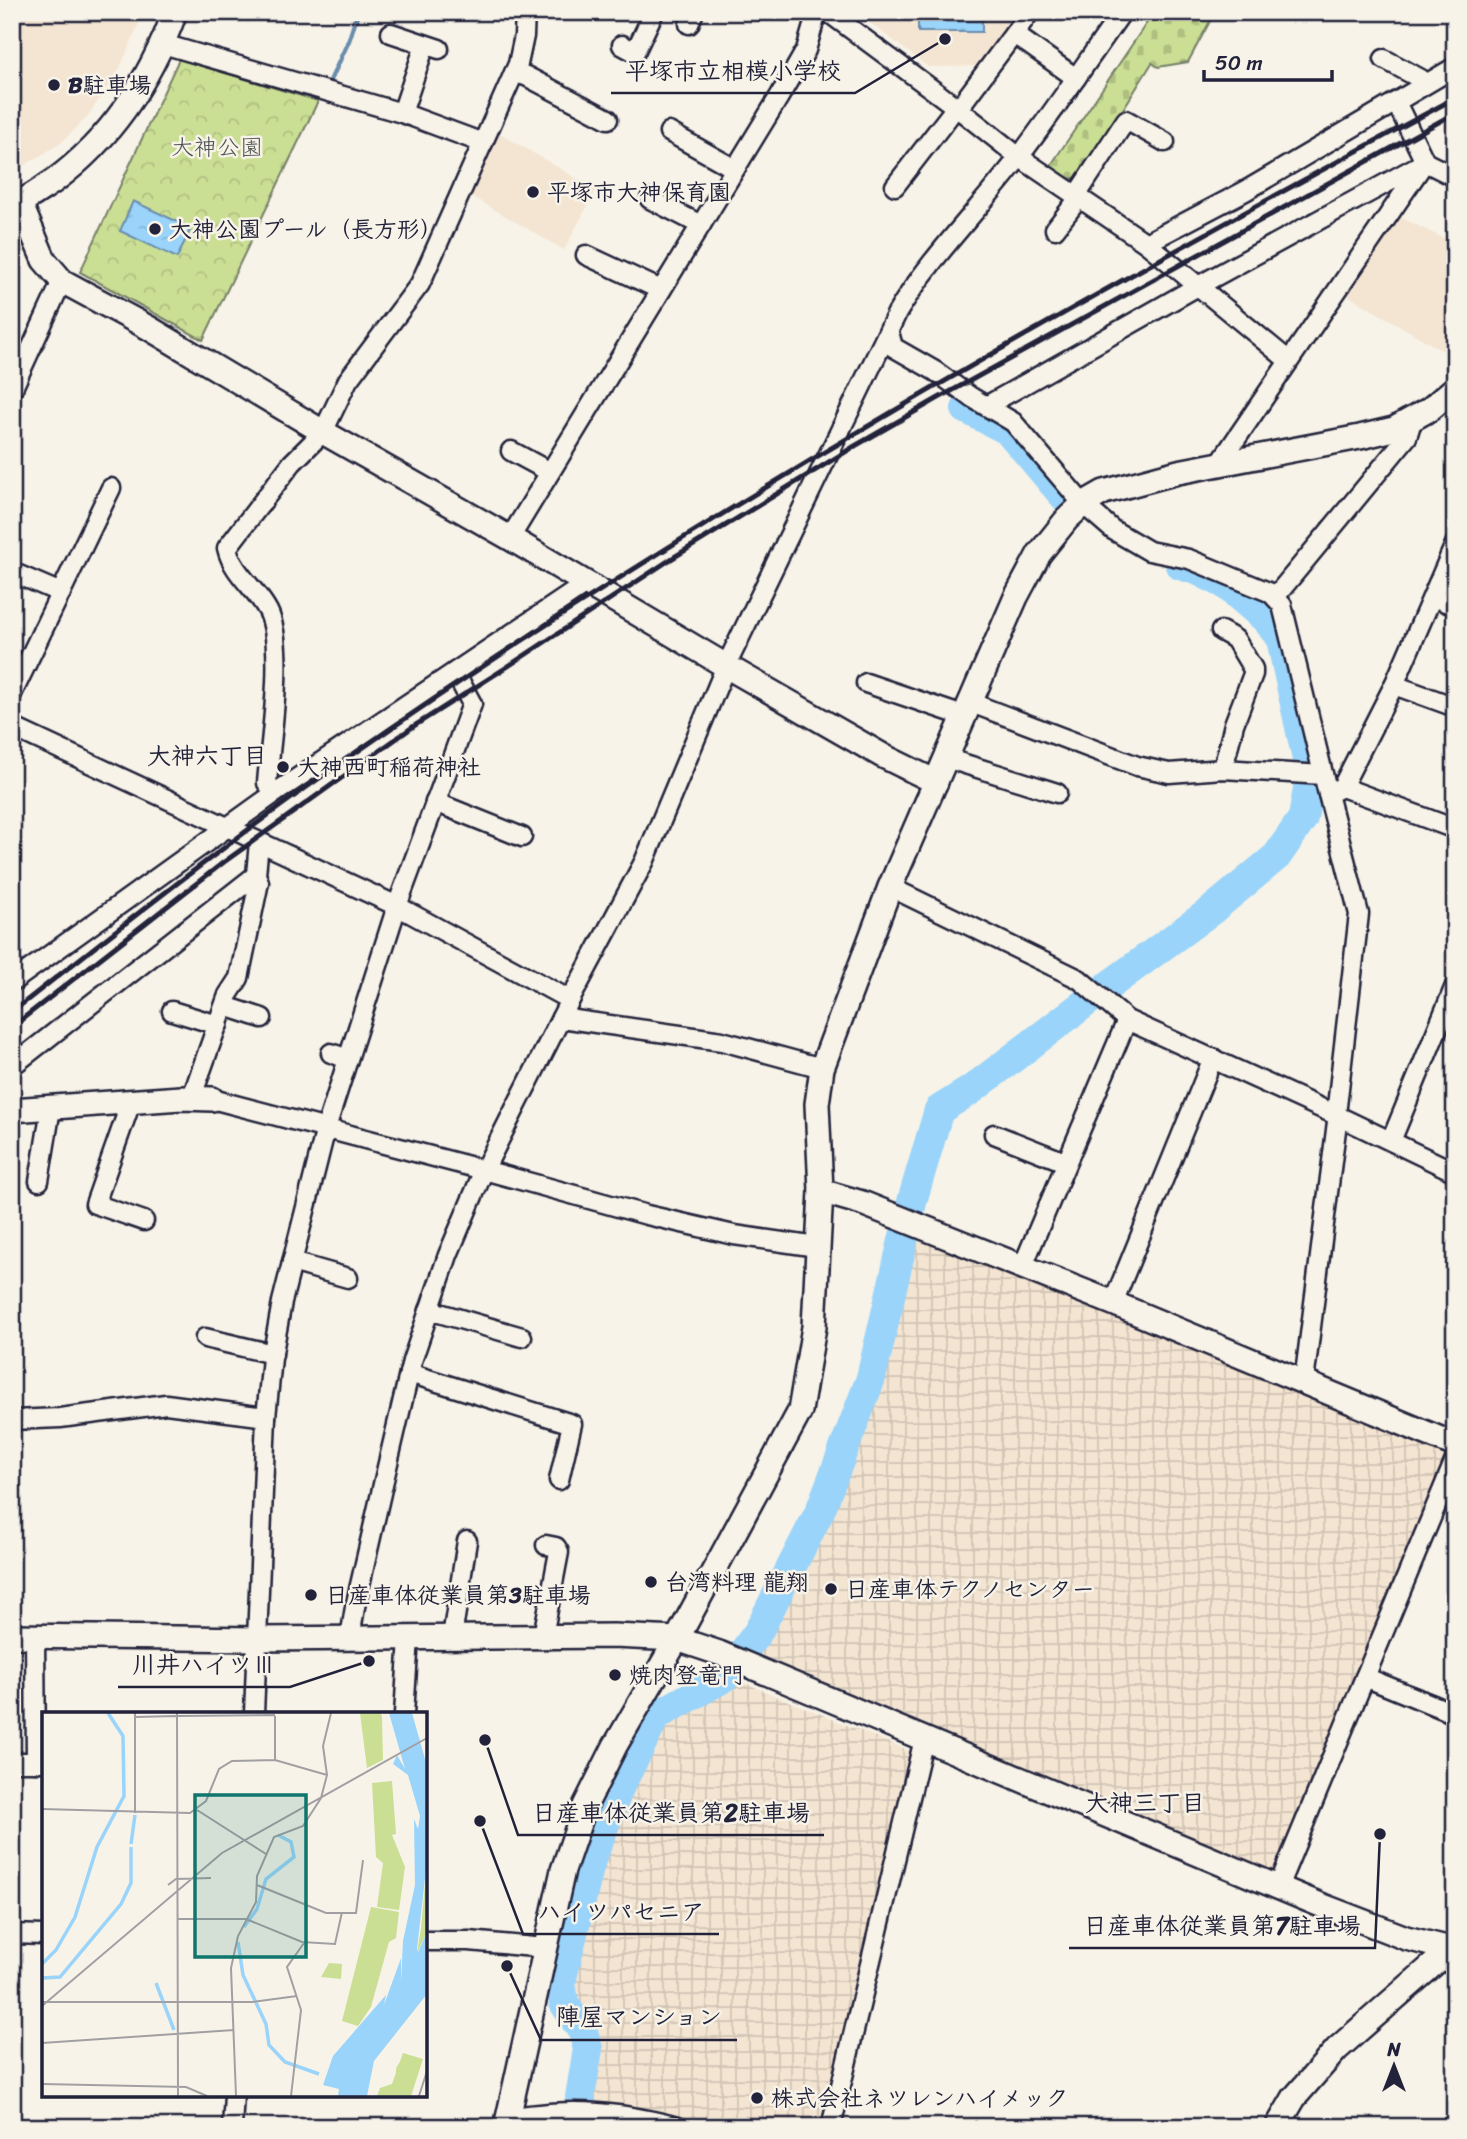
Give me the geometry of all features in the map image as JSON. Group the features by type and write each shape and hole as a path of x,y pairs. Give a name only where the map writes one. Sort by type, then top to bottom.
{"street":[{"path":"175,12 163,44 142,85 109,131 76,165 16,205 44,260 62,281 149,328 323,432 883,756 936,782"},
{"path":"275,793 267,783 275,691 276,640 268,612 230,561 227,548 292,463 323,432 348,380 420,284 514,73 524,36 525,12"},
{"path":"622,45 635,52 654,12"},
{"path":"510,538 806,50 817,12"},
{"path":"828,12 1019,157 1146,243 1289,361"},
{"path":"906,181 1030,12"},
{"path":"350,1638 409,1373 448,1255 484,1170 644,862 726,666 897,313 912,289 1019,157 1122,12"},
{"path":"391,33 432,47 402,113"},
{"path":"1014,34 1076,78"},
{"path":"163,44 402,113 483,143"},
{"path":"1384,59 1421,79 1424,85"},
{"path":"1146,243 1246,190 1455,67"},
{"path":"514,73 601,111"},
{"path":"1396,102 1425,162 1455,177"},
{"path":"1055,229 1126,120 1165,142"},
{"path":"668,132 735,169"},
{"path":"986,405 1425,162"},
{"path":"1219,464 1425,162"},
{"path":"650,199 701,225"},
{"path":"586,255 661,290"},
{"path":"12,390 62,281"},
{"path":"889,332 893,346 1013,422 1083,504 1112,530 1149,551 1189,559 1271,593 1282,606 1323,775 1335,791 1359,914 1337,1122 1304,1381"},
{"path":"678,2127 648,2119 615,2121 573,2112 507,2122 563,1870 585,1806 615,1746 677,1639 800,1411 814,1327 821,1191 817,1104 822,1068 890,887 1016,597 1039,554 1067,519 1083,504 1104,492 1219,464 1360,438 1394,429 1430,409 1455,388"},
{"path":"1275,597 1407,437 1412,421"},
{"path":"511,451 550,472"},
{"path":"12,695 111,488"},
{"path":"1335,791 1394,685 1455,544"},
{"path":"12,572 61,593"},
{"path":"12,982 275,793 587,583"},
{"path":"1433,597 1455,606"},
{"path":"1223,769 1234,724 1246,707 1253,669 1233,632"},
{"path":"254,1712 266,1417 282,1303 326,1128 397,906 472,704 455,672"},
{"path":"866,683 894,684 1137,766 1169,773 1223,769 1323,775"},
{"path":"1394,685 1455,707"},
{"path":"12,727 397,906 570,1000"},
{"path":"946,758 1057,793"},
{"path":"1335,791 1455,830"},
{"path":"435,802 522,837"},
{"path":"202,1099 218,1025 228,995 239,978 259,882 256,876 259,842"},
{"path":"12,1066 256,876"},
{"path":"890,887 1079,979 1127,1020 1455,1172"},
{"path":"1391,1141 1455,986"},
{"path":"225,1006 262,1018"},
{"path":"172,1011 218,1025"},
{"path":"561,1018 722,1041 822,1068"},
{"path":"1022,1268 1127,1020"},
{"path":"331,1052 348,1059"},
{"path":"1112,1303 1213,1058"},
{"path":"12,1110 202,1099 326,1128 652,1217 733,1235 817,1247"},
{"path":"131,1102 95,1205 131,1222"},
{"path":"40,1181 51,1108"},
{"path":"994,1134 1065,1162"},
{"path":"821,1191 862,1203 1112,1303 1455,1445"},
{"path":"292,1262 348,1278"},
{"path":"429,1310 522,1337"},
{"path":"205,1338 273,1354"},
{"path":"409,1373 494,1408 572,1424 567,1470"},
{"path":"12,1420 60,1418 166,1404 266,1417"},
{"path":"1278,1887 1455,1460"},
{"path":"452,1637 467,1541"},
{"path":"543,1636 558,1553"},
{"path":"12,1636 259,1639 614,1636 677,1639 719,1653 1406,1938 1454,1948"},
{"path":"35,1636 44,1691 43,1712"},
{"path":"404,1712 409,1638"},
{"path":"1365,1677 1455,1714"},
{"path":"15,1762 40,1762 42,1726"},
{"path":"831,2127 924,1739"},
{"path":"12,1934 42,1935"},
{"path":"427,1941 469,1941 545,1948"},
{"path":"1277,2127 1294,2098 1337,2049 1454,1948"},
{"path":"232,2127 234,2097"}],"shaded area":[{"name":"B駐車場","path":"12,12 144,12 119,70 87,117 61,143 12,173"},
{"path":"856,12 1017,12 980,66 928,67"},
{"name":"平塚市大神保育園","path":"498,132 596,190 564,250 469,195"},
{"path":"1394,214 1455,244 1455,358 1342,292"},
{"path":"907,1230 1448,1453 1450,1459 1277,1868 1271,1870 747,1649 759,1633 821,1513 872,1380"},
{"path":"738,1680 917,1754 828,2127 698,2127 649,2115 588,2106 585,2097 592,2043 587,2031 572,2011 563,1983 592,1860 621,1790 659,1719"}],"green space":[{"path":"1154,12 1215,12 1188,62 1158,67 1152,63 1080,178 1062,179 1049,168"},
{"name":"大神公園","path":"179,59 318,101 203,340 80,272"}],"water":[{"path":"918,12 982,12 982,32 918,32"},
{"name":"大神公園プール（長方形）","path":"133,201 191,228 177,258 120,231"}],"waterway":[{"path":"328,86 349,40 358,12"},
{"path":"966,409 1009,431 1068,501"},
{"path":"585,2127 580,2097 588,2049 583,2032 564,2003 561,1982 591,1860 619,1788 656,1716 725,1677 758,1632 820,1511 871,1378 913,1198 939,1110 971,1090 1212,910 1277,856 1303,818 1308,789 1308,764 1281,639 1267,620 1225,584 1180,565"}],"railway":[{"path":"12,1012 305,788 481,667 617,580 753,495 1031,332 1455,98"},
{"path":"12,1027 224,862 414,726 671,559 937,399 1455,113"}],"place":[{"name":"平塚市立相模小学校","path":"945,39"},
{"name":"B駐車場","path":"54,85"},
{"name":"平塚市大神保育園","path":"533,192"},
{"name":"大神公園プール（長方形）","path":"155,229"},
{"name":"大神西町稲荷神社","path":"283,767"},
{"name":"台湾料理 龍翔","path":"651,1582"},
{"name":"日産車体テクノセンター","path":"831,1589"},
{"name":"日産車体従業員第3駐車場","path":"311,1595"},
{"name":"川井ハイツⅢ","path":"369,1661"},
{"name":"焼肉登竜門","path":"615,1675"},
{"name":"日産車体従業員第2駐車場","path":"485,1740"},
{"name":"ハイツパセニア","path":"480,1821"},
{"name":"日産車体従業員第7駐車場","path":"1380,1834"},
{"name":"陣屋マンション","path":"507,1966"},
{"name":"株式会社ネツレンハイメック","path":"757,2098"}],"district":[{"name":"大神六丁目","path":"207,756"},
{"name":"大神三丁目","path":"1145,1803"}]}
